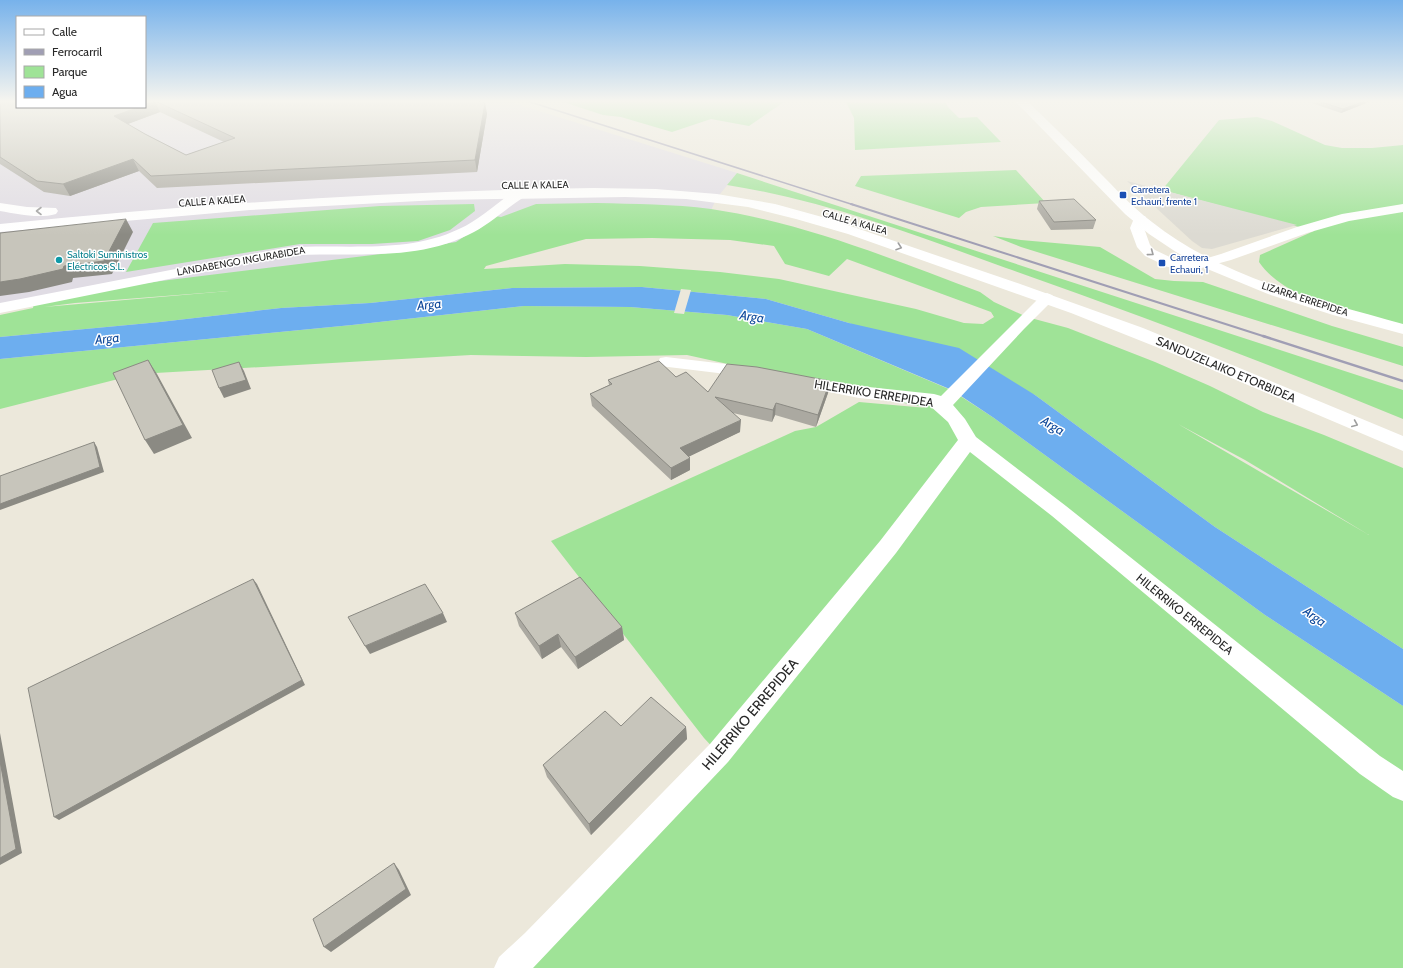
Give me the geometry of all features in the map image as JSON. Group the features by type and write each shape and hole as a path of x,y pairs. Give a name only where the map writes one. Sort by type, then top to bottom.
{"main road":[{"path":"1065,145 1140,219"},
{"name":"CALLE A KALEA","path":"0,207 27,211 73,210 404,188 578,184 660,185 747,195 834,215 897,235 1051,295"},
{"name":"CALLE A KALEA","path":"0,228 397,196 653,192 747,203 818,220 1051,295"},
{"name":"LIZARRA ERREPIDEA","path":"1140,219 1153,230 1208,263 1290,295 1403,329"},
{"name":"SANDUZELAIKO ETORBIDEA","path":"1051,295 1240,363 1403,430"},
{"name":"SANDUZELAIKO ETORBIDEA","path":"1051,295 1403,444"}],"street":[{"name":"LANDABENGO INGURABIDEA","path":"0,308 284,252 307,249 391,249 421,246 438,242 464,232 519,194"},
{"name":"LIZARRA ERREPIDEA","path":"1140,219 1137,228 1144,247 1150,253 1173,264 1194,266 1208,263 1302,230 1348,217 1403,208"},
{"path":"948,401 1018,326 1051,295"},
{"path":"666,362 768,375"},
{"name":"HILERRIKO ERREPIDEA","path":"791,379 859,392 948,401 968,441 1059,511 1370,765 1403,787"},
{"name":"HILERRIKO ERREPIDEA","path":"510,968 536,944 719,753 888,547 968,441"}],"shaded area":[{"path":"0,145 648,145 737,173 716,199 704,227 607,223 34,303 0,311"},
{"path":"1127,181 1297,225 1212,249 1202,248 1192,241"}],"green space":[{"path":"855,145 943,145 855,150"},
{"path":"1199,145 1326,145 1342,148 1372,148 1403,145 1403,329 1346,313 1304,297 1286,287 1271,275 1259,262 1260,255 1314,231 1162,190"},
{"path":"1016,170 1046,203 981,207 966,212 959,218 855,186 861,176"},
{"path":"737,173 1403,390 1403,419 1305,379 1156,322 903,231 833,209 727,185"},
{"path":"474,204 475,211 450,230 418,241 372,244 300,244 126,272 153,223 380,206"},
{"path":"536,204 654,204 697,207 746,215 780,223 847,243 980,292 994,302 1027,317 1068,328 1155,362 1210,386 1263,412 1324,435 1403,468 1403,649 1215,527 1035,395 849,323 766,299 642,287 512,288 370,303 281,308 160,322 0,337 0,315 33,308 34,301 61,295 161,281 381,254 456,242 495,216 501,217","holes":["652,238 730,240 774,246 785,264 829,276 847,259 991,312 994,317 983,324 964,323 916,309 779,279 720,272 640,266 565,264 484,269 486,266 586,239","229,291 44,307 75,303","1178,424 1245,460 1369,535"]},
{"path":"993,236 1100,247 1155,279 1203,282 1332,326 1403,347 1403,366 1021,247"},
{"path":"524,306 630,307 727,315 807,329 951,390 994,418 1265,615 1403,706 1403,968 510,968 718,753 704,738 551,541 795,431 816,427 859,402 927,408 687,355 586,357 471,355 138,374 0,409 0,359 352,325"}],"water":[{"name":"Arga","path":"642,287 766,299 849,323 959,348 1035,395 1215,527 1403,649 1403,706 1265,615 994,418 952,390 807,329 727,315 630,307 524,306 352,325 0,359 0,337 160,322 281,308 370,303 512,288"}],"pier":[{"path":"681,289 691,290 684,314 674,313"}],"building":[{"path":"0,145 167,145 186,155 214,145 478,145 475,160 151,176 133,159 63,184 37,181 0,157"},
{"path":"1074,199 1096,220 1054,222 1039,201"},
{"name":"Saltoki Suministros Eléctricos S.L.","path":"126,219 104,261 64,266 63,269 0,282 0,233"},
{"path":"148,360 183,425 145,440 113,373"},
{"path":"659,361 676,377 686,372 708,392 727,364 757,367 830,381 818,415 776,403 773,410 715,397 741,420 680,448 690,458 671,468 590,394 612,384 608,380"},
{"path":"239,362 246,380 219,388 212,370"},
{"path":"94,442 100,467 0,504 0,476"},
{"path":"580,577 622,627 575,657 558,634 539,646 515,613"},
{"path":"253,579 302,680 54,817 28,688"},
{"path":"425,584 443,613 365,646 348,617"},
{"path":"651,697 686,727 589,824 543,765 605,711 621,726"},
{"path":"0,761 16,849 0,858"},
{"path":"394,863 406,889 324,947 313,919"}],"railway":[{"path":"666,145 854,205"},
{"path":"851,204 1266,337"},
{"path":"1263,336 1403,381"}],"place":[{"name":"Carretera Echauri, frente 1","path":"1123,195"},
{"name":"Saltoki Suministros Eléctricos S.L.","path":"59,260"},
{"name":"Carretera Echauri, 1","path":"1162,263"}]}
